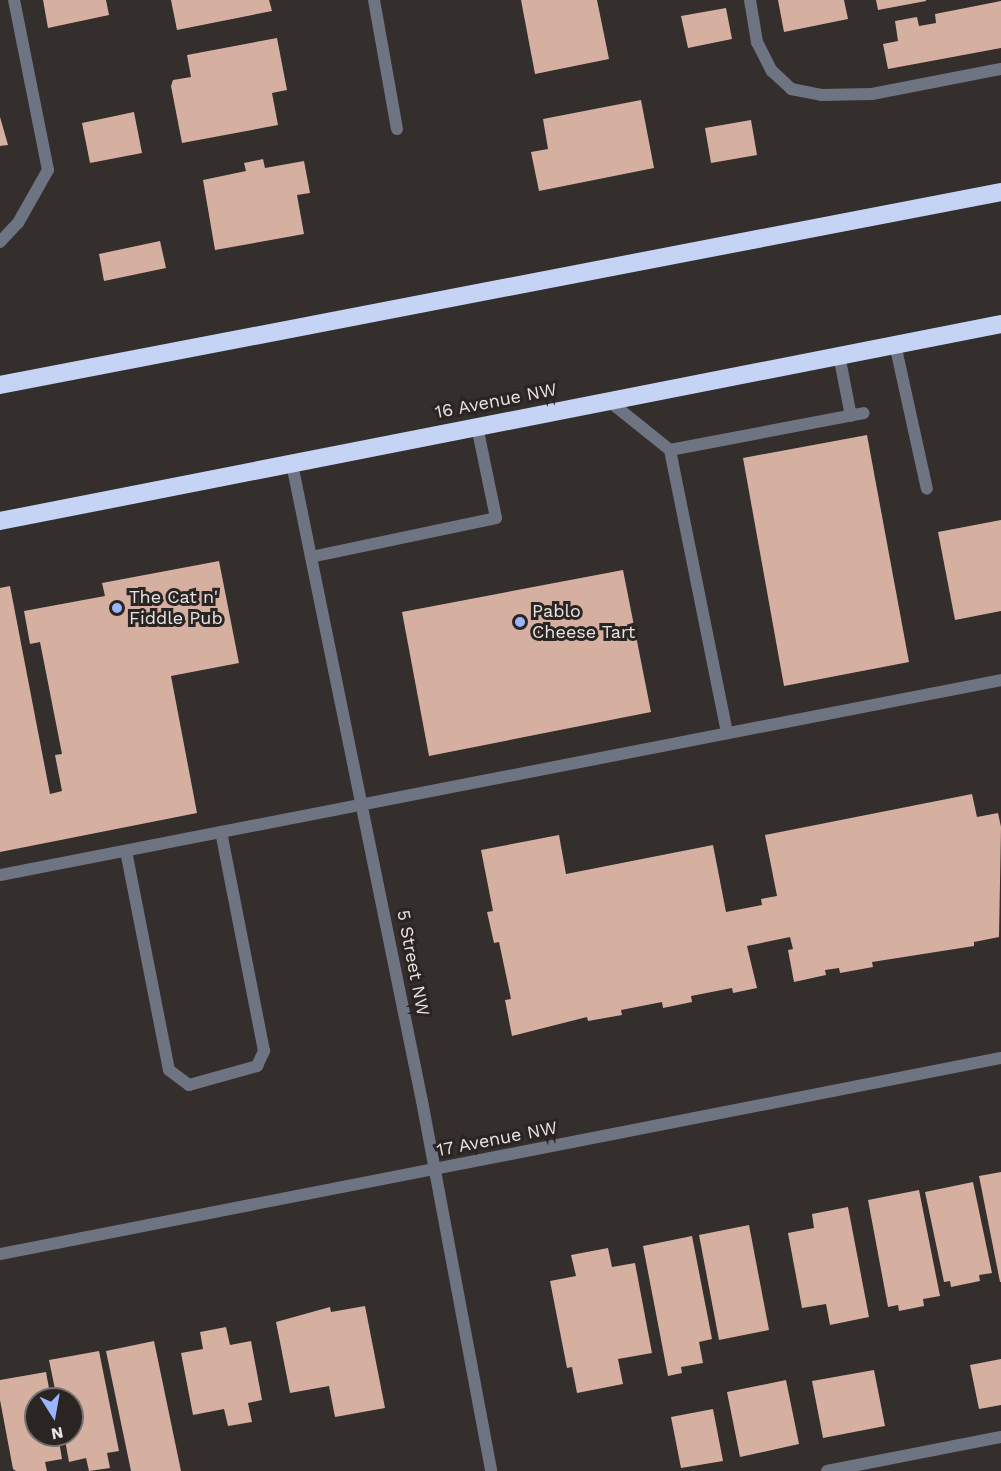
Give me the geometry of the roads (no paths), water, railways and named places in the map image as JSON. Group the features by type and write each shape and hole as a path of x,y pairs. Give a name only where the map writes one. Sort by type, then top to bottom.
{"highway":[{"path":"0,385 1001,192"},
{"name":"16 Avenue NW","path":"0,521 1001,324"}],"street":[{"path":"0,242 18,223 48,170 14,0"},
{"path":"374,0 397,129"},
{"path":"750,0 758,42 772,71 791,89 821,95 872,94 1001,69"},
{"path":"895,344 927,489"},
{"path":"839,355 851,416"},
{"path":"609,401 670,450 727,732"},
{"path":"670,450 864,413"},
{"path":"311,557 496,518 477,426"},
{"name":"5 Street NW","path":"292,464 435,1169 491,1471"},
{"path":"0,875 1001,680"},
{"path":"126,851 169,1070 189,1085 257,1066 264,1052 220,832"},
{"name":"17 Avenue NW","path":"0,1254 1001,1058"},
{"path":"828,1471 1001,1437"}],"place":[{"name":"The Cat n' Fiddle Pub","path":"117,608"},
{"name":"Pablo Cheese Tart","path":"520,622"}]}
